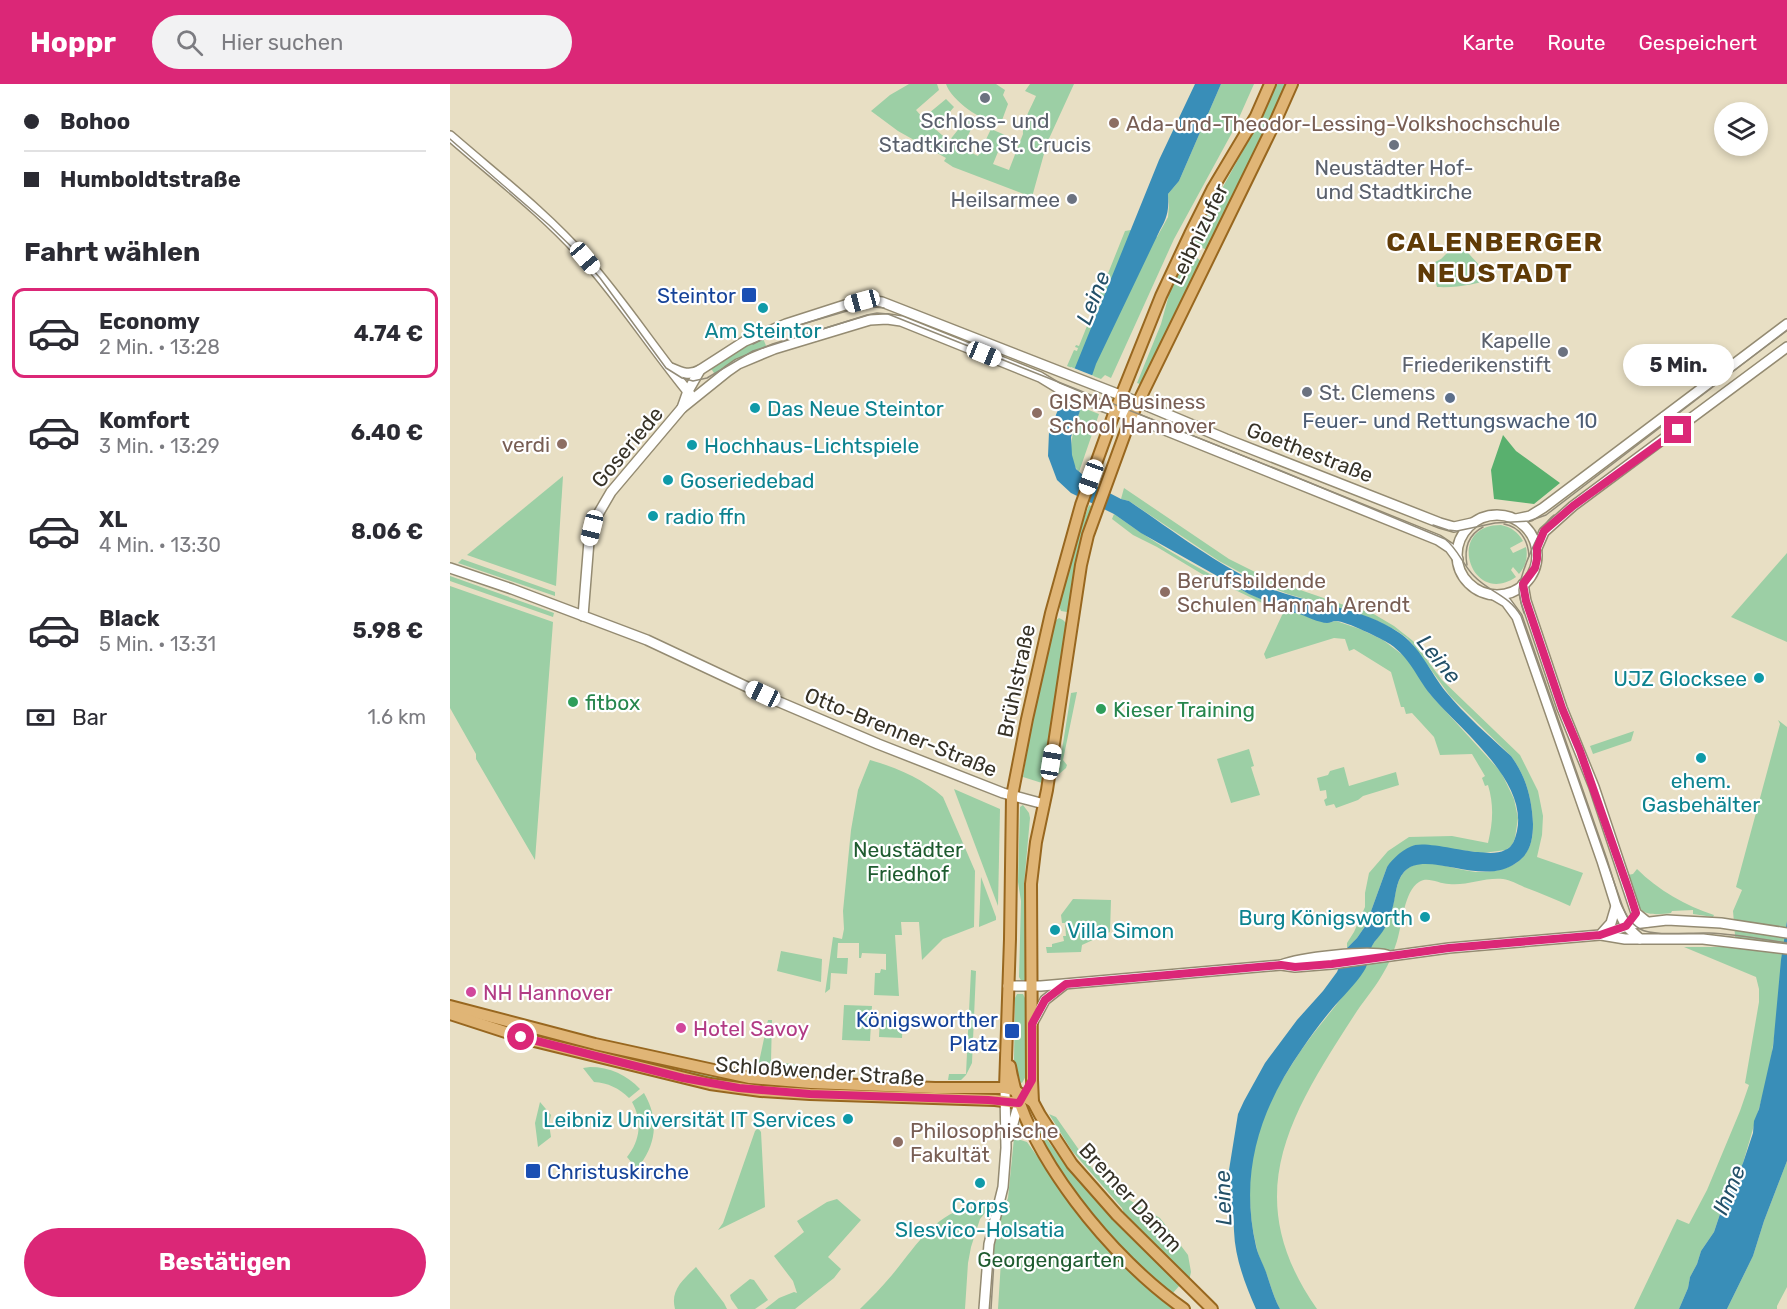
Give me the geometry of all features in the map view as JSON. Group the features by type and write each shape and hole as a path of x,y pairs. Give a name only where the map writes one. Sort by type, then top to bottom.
{"main road":[{"name":"Leibnizufer","path":"1122,396 1161,296 1190,234 1213,188 1256,116 1270,84"},
{"name":"Leibnizufer","path":"1138,402 1292,84"},
{"name":"Brühlstraße","path":"1008,986 1012,796 1050,613 1081,505 1122,396"},
{"name":"Brühlstraße","path":"1032,986 1031,885 1081,565 1088,535 1105,484 1138,402"},
{"path":"1008,986 1006,1039 1016,1094"},
{"path":"1016,1094 1033,1102 1032,986"},
{"path":"450,1006 531,1034"},
{"path":"450,1014 531,1034"},
{"name":"Schloßwender Straße","path":"531,1034 605,1047 750,1078 1016,1094"},
{"name":"Schloßwender Straße","path":"531,1034 683,1078 739,1088 810,1094 1005,1101"},
{"path":"1005,1101 1032,1080"},
{"name":"Bremer Damm","path":"1016,1094 1023,1114 1046,1155 1085,1214 1133,1268 1185,1309"},
{"name":"Bremer Damm","path":"1033,1102 1053,1138 1072,1164 1117,1215 1212,1309"}],"street":[{"path":"450,136 548,221 585,258 691,395"},
{"name":"Goethestraße","path":"767,330 867,300 882,302 931,328 1040,377 1058,388 1438,540 1450,548 1458,559"},
{"name":"Goethestraße","path":"786,345 868,321 887,319 931,328 1138,402 1440,523 1454,527 1473,523"},
{"path":"1516,519 1530,516 1543,508 1787,324"},
{"name":"Goseriede","path":"583,616 589,541 603,504 682,408 691,395 700,370 730,349 767,330"},
{"name":"Goseriede","path":"691,395 738,364 786,345"},
{"path":"1494,595 1508,593 1523,584 1535,568 1537,548 1544,531 1573,506 1787,347"},
{"path":"668,366 685,373 695,373 700,370"},
{"path":"1537,548 1529,530 1516,519 1491,515 1473,523 1466,530 1458,548 1460,570 1469,584 1479,591 1494,595 1506,602 1517,618 1616,906 1626,926 1640,939"},
{"name":"Otto-Brenner-Straße","path":"450,568 647,640 770,698 878,744 1012,796 1044,804"},
{"path":"1523,584 1526,601 1562,708 1598,798 1636,913 1647,922"},
{"path":"1600,935 1611,923 1616,906"},
{"path":"1626,926 1636,913"},
{"path":"1008,986 1066,984 1281,965 1295,967 1341,959 1600,935 1647,922 1688,921 1787,933"},
{"path":"1600,935 1625,939 1703,939 1787,949"},
{"path":"1032,1024 1045,1000 1066,984"},
{"path":"984,1309 989,1244 1001,1201 1006,1148 1016,1094"},
{"path":"1005,1101 1006,1148"}],"green space":[{"path":"909,84 937,84 939,90 916,110 923,118 946,99 954,107 935,129 949,141 969,116 975,121 962,148 978,156 991,129 1005,135 993,164 1009,170 1023,134 1025,119 1036,96 1025,91 1030,84 1074,84 1047,143 1032,197 953,167 944,161 946,158 898,131 871,111 890,95"},
{"path":"946,84 996,84 1005,90 1003,95 1008,104 1001,123 986,120 969,110 954,97"},
{"path":"1221,84 1254,84 1234,129 1174,239 1111,378 1105,375 1101,379 1067,366 1074,350 1077,351 1078,348 1075,347 1079,346 1125,231 1131,230 1157,237 1168,217 1168,194 1179,181"},
{"path":"1276,84 1288,84 1207,250 1192,243 1246,145"},
{"path":"1458,242 1481,267 1498,277 1468,285 1437,287 1431,264 1441,259"},
{"path":"1188,253 1202,261 1140,384 1137,383 1161,324 1170,291"},
{"path":"762,336 767,348 716,376 710,367"},
{"path":"1081,407 1099,414 1079,472 1074,465 1071,449"},
{"path":"1503,435 1516,451 1560,483 1534,504 1494,499 1491,470"},
{"path":"563,476 556,586 467,555"},
{"path":"1124,488 1229,559 1271,580 1372,613 1413,641 1442,680 1520,755 1538,791 1543,816 1537,857 1583,873 1570,906 1503,879 1456,884 1422,880 1414,886 1404,909 1397,941 1389,963 1333,1048 1312,1085 1294,1120 1282,1156 1277,1192 1280,1229 1293,1268 1317,1309 1280,1309 1259,1257 1251,1213 1250,1180 1255,1146 1264,1115 1290,1067 1343,995 1386,924 1399,880 1406,870 1421,864 1430,864 1488,872 1509,867 1518,862 1529,847 1532,836 1530,797 1521,772 1511,756 1450,696 1407,638 1380,622 1362,615 1288,594 1260,583 1219,561 1129,501 1121,499"},
{"path":"1089,505 1093,507 1078,556 1069,607 1067,612 1061,611 1059,606 1078,535"},
{"path":"1114,514 1200,569 1246,592 1293,613 1327,623 1336,621 1360,629 1383,640 1408,659 1430,694 1501,772 1514,799 1518,818 1512,845 1506,850 1483,853 1415,845 1387,867 1366,925 1347,948 1347,943 1365,907 1369,873 1388,851 1409,837 1452,836 1488,843 1492,807 1488,785 1485,786 1482,778 1485,776 1472,754 1440,755 1434,737 1412,713 1406,714 1404,707 1401,707 1391,672 1354,649 1349,651 1345,639 1334,638 1266,659 1264,654 1283,613 1202,574 1133,535 1112,519"},
{"path":"1501,525 1514,530 1523,541 1510,548 1513,553 1526,547 1527,554 1519,574 1513,567 1511,570 1516,577 1500,584 1487,582 1476,574 1470,563 1469,550 1473,537 1483,529"},
{"path":"1787,553 1787,642 1731,617"},
{"path":"462,559 555,592 555,596 458,563"},
{"path":"450,576 554,613 553,617 450,581"},
{"path":"450,586 553,622 535,860 476,759 476,754 450,708"},
{"path":"1059,618 1066,623 1042,783 1023,777 1032,720 1055,621"},
{"path":"1077,692 1063,760 1067,765 1058,775 1071,693"},
{"path":"1778,720 1787,727 1787,921 1769,1074 1743,1163 1723,1205 1714,1232 1701,1251 1679,1309 1634,1309 1677,1219 1689,1224 1707,1190 1749,1085 1745,1083 1759,1002 1756,977 1684,947 1736,947 1733,911 1742,890 1736,887 1780,724"},
{"path":"1634,731 1631,741 1593,754 1590,746"},
{"path":"1249,749 1254,766 1251,767 1260,795 1231,803 1217,759"},
{"name":"Neustädter Friedhof","path":"870,760 909,774 943,797 975,871 974,927 943,939 922,960 919,922 901,922 902,935 895,935 899,996 874,995 875,973 880,973 881,969 886,970 886,954 862,953 859,958 859,943 838,943 837,958 848,958 847,974 831,973 830,989 825,993 833,937 842,939 844,929 843,911 851,830 858,790"},
{"path":"1344,767 1349,786 1396,772 1399,785 1363,796 1336,808 1334,804 1326,806 1324,800 1327,798 1326,790 1320,791 1317,778"},
{"path":"954,789 1000,809 998,906"},
{"path":"1023,805 1030,818 1024,885 1026,895 1025,981 1022,982 1019,977 1021,901 1018,882 1020,807"},
{"path":"1637,869 1663,890 1693,907 1714,915 1713,917 1693,914 1693,910 1659,914 1643,911 1634,897 1628,875 1633,874"},
{"path":"981,877 996,920 979,927"},
{"path":"1073,899 1111,900 1110,932 1082,945 1081,952 1047,953 1046,947 1052,947 1052,944 1064,941 1065,923 1062,923 1061,915"},
{"path":"781,951 822,959 821,982 777,971"},
{"path":"971,970 976,971 972,1063 966,1075 961,1080 948,1080 949,1074 966,1074"},
{"path":"1017,994 1023,994 1025,998 1026,1076 1022,1083 1017,1081 1014,1060 1015,998"},
{"path":"844,1005 872,1006 870,1041 842,1040"},
{"path":"880,1017 903,1018 902,1038 879,1037"},
{"path":"768,1020 772,1020 771,1061 806,1066 806,1073 760,1066"},
{"path":"552,1039 608,1053 631,1055 820,1089 777,1088 702,1078 552,1042"},
{"path":"583,1068 604,1068 618,1073 640,1089 629,1098 613,1087 594,1082"},
{"path":"644,1093 652,1113 654,1132 648,1151 637,1169 627,1157 635,1144 639,1123 632,1102"},
{"path":"540,1102 551,1115 549,1124 551,1137 538,1147 535,1123"},
{"path":"1049,1114 1056,1117 1091,1167 1104,1181 1121,1195 1160,1218 1188,1255 1191,1272 1189,1281 1126,1219 1122,1208 1072,1151"},
{"path":"1037,1124 1052,1147 1086,1189 1180,1285 1172,1294 1131,1258 1094,1218 1047,1151 1034,1127"},
{"path":"758,1128 761,1132 765,1207 718,1230 723,1223"},
{"name":"Georgengarten","path":"1014,1138 1027,1142 1096,1236 1142,1283 1175,1309 998,1309 1001,1261 992,1260 993,1246 1008,1198"},
{"path":"1787,1161 1787,1287 1777,1309 1727,1309 1753,1256"},
{"path":"837,1199 861,1220 828,1257 841,1269 834,1278 795,1309 765,1309 779,1298 797,1293 793,1281 774,1256 804,1232 797,1221 827,1202"},
{"path":"976,1206 990,1207 980,1219 971,1247 965,1309 860,1309 938,1222 962,1209"},
{"path":"696,1267 727,1309 675,1309 676,1291"},
{"path":"750,1279 754,1280 768,1300 755,1309 738,1309 730,1295"}],"water":[{"path":"1195,84 1221,84 1179,181 1168,194 1165,221 1096,364 1071,437 1076,469 1096,486 1129,501 1239,574 1292,596 1370,617 1406,638 1419,652 1453,701 1511,756 1530,797 1533,824 1528,851 1516,863 1502,870 1471,871 1426,864 1413,866 1404,872 1397,885 1388,921 1372,946 1366,968 1313,1034 1287,1072 1275,1095 1257,1142 1250,1192 1251,1219 1257,1250 1280,1309 1256,1309 1244,1280 1236,1251 1229,1170 1238,1114 1244,1101 1265,1063 1337,972 1347,948 1366,925 1387,867 1392,860 1407,848 1421,844 1485,853 1502,851 1510,847 1514,840 1518,812 1512,793 1502,774 1473,739 1430,694 1408,661 1390,644 1348,624 1336,621 1320,622 1249,594 1141,533 1114,514 1071,493 1057,480 1048,456 1049,432 1159,160"},
{"path":"1787,921 1787,1161 1753,1256 1727,1309 1679,1309 1701,1251 1714,1232 1753,1133 1773,1047"}],"pier":[{"path":"1071,367 1094,376 1084,408 1059,398"}],"tram line":[{"path":"450,139 579,254 600,278 666,368 682,378 693,381 707,378 753,351 867,315 888,314 1284,472 1445,539 1474,576 1511,603 1521,616 1629,920 1640,929 1655,933 1719,934 1787,943"},
{"path":"753,344 782,330 864,306 884,308"},
{"path":"1433,525 1457,531 1495,523 1529,521 1546,515 1787,330"},
{"path":"1524,613 1519,590 1523,572 1542,529 1554,515"},
{"path":"1504,524 1519,531 1527,545 1529,556"},
{"path":"1467,565 1468,543 1483,527"},
{"path":"991,1309 994,1261"}],"place":[{"name":"Schloss- und Stadtkirche St. Crucis","path":"985,98"},
{"name":"Ada-und-Theodor-Lessing-Volkshochschule","path":"1114,123"},
{"name":"Neustädter Hof- und Stadtkirche","path":"1394,145"},
{"name":"Heilsarmee","path":"1072,199"},
{"name":"Steintor","path":"749,295"},
{"name":"Am Steintor","path":"763,308"},
{"name":"Kapelle Friederikenstift","path":"1563,352"},
{"name":"St. Clemens","path":"1307,392"},
{"name":"Feuer- und Rettungswache 10","path":"1450,398"},
{"name":"Das Neue Steintor","path":"755,408"},
{"name":"GISMA Business School Hannover","path":"1037,413"},
{"name":"verdi","path":"562,444"},
{"name":"Hochhaus-Lichtspiele","path":"692,445"},
{"name":"Goseriedebad","path":"668,480"},
{"name":"radio ffn","path":"653,516"},
{"name":"Berufsbildende Schulen Hannah Arendt","path":"1165,592"},
{"name":"UJZ Glocksee","path":"1759,678"},
{"name":"fitbox","path":"573,702"},
{"name":"Kieser Training","path":"1101,709"},
{"name":"ehem. Gasbehälter","path":"1701,758"},
{"name":"Burg Königsworth","path":"1425,917"},
{"name":"Villa Simon","path":"1055,930"},
{"name":"NH Hannover","path":"471,992"},
{"name":"Hotel Savoy","path":"681,1028"},
{"name":"Königsworther Platz","path":"1012,1031"},
{"name":"Leibniz Universität IT Services","path":"848,1119"},
{"name":"Philosophische Fakultät","path":"898,1142"},
{"name":"Christuskirche","path":"533,1171"},
{"name":"Corps Slesvico-Holsatia","path":"980,1183"}],"district":[{"name":"CALENBERGER NEUSTADT","path":"1495,258"}],"route":[{"path":"521,1037 683,1078 761,1091 1019,1103 1032,1080 1032,1024 1045,1000 1066,984 1281,965 1295,967 1371,960 1449,948 1600,935 1626,926 1636,913 1598,798 1562,708 1526,601 1523,584 1535,568 1539,539 1544,531 1573,506 1678,430"}],"water label":[{"name":"Leine","path":"1093,298"},
{"name":"Leine","path":"1439,659"},
{"name":"Ihme","path":"1729,1190"},
{"name":"Leine","path":"1223,1198"}]}
